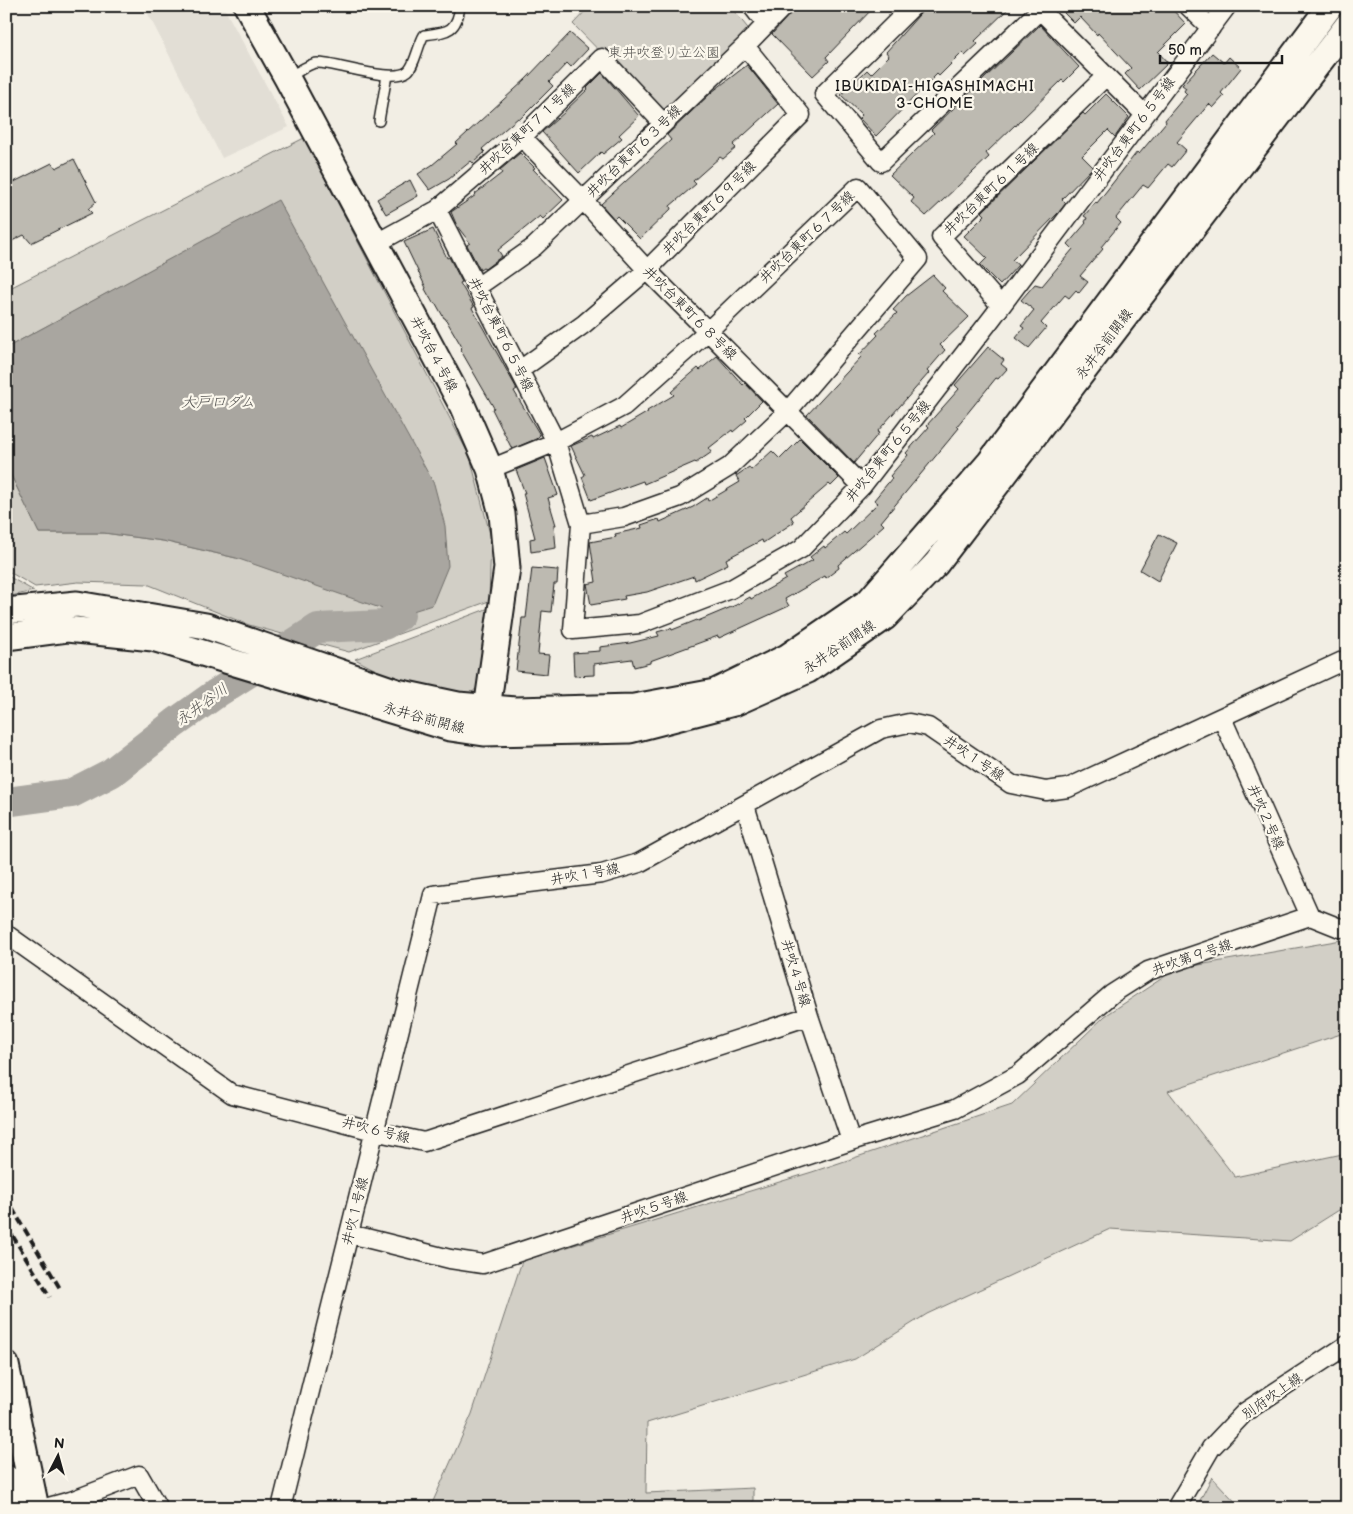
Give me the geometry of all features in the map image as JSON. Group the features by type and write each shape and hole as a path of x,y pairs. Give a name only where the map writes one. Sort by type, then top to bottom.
{"street":[{"name":"井吹台４号線","path":"247,6 462,405 490,469 502,514 507,568 484,733"},
{"path":"752,6 766,24"},
{"name":"井吹台東町６３号線","path":"477,287 534,247 745,46 784,6"},
{"path":"913,6 824,94 881,162 1040,8 1145,115"},
{"path":"1188,6 1211,28"},
{"name":"井吹台東町６５号線","path":"437,210 556,442 581,524 573,630 640,624 731,589 802,549 862,486 1001,306 1227,6"},
{"name":"永井谷前開線","path":"6,611 77,604 206,626 397,692 458,705 516,710 634,707 715,692 787,657 870,601 990,462 1330,6"},
{"name":"永井谷前開線","path":"6,637 66,629 153,638 450,728 484,733 630,730 734,703 808,670 884,617 936,564 1347,26"},
{"name":"井吹台東町６９号線","path":"520,370 584,324 647,270 801,115 745,46"},
{"name":"井吹台東町７１号線","path":"375,244 437,210 522,137 602,58 663,123"},
{"name":"井吹台東町６１号線","path":"1001,306 941,237 1106,76"},
{"name":"井吹台東町６８号線","path":"522,137 647,270 862,486"},
{"name":"井吹台東町６７号線","path":"490,469 556,442 624,406 708,331 858,187 918,259 787,412 729,467 680,496 624,517 581,524"},
{"name":"井吹１号線","path":"280,1508 350,1234 433,895 602,874 639,863 881,729 909,724 928,727 1011,784 1046,791 1068,788 1347,659"},
{"name":"井吹２号線","path":"1222,718 1310,916"},
{"name":"井吹４号線","path":"744,805 809,1016 851,1141"},
{"path":"1310,916 1340,928 1347,927"},
{"name":"井吹第９号線","path":"955,1109 1018,1075 1112,994 1148,972 1310,916"},
{"name":"井吹６号線","path":"6,934 232,1094 424,1142 809,1016"},
{"name":"井吹５号線","path":"350,1234 450,1259 484,1264 851,1141 955,1109"},
{"name":"別府吹上線","path":"1176,1508 1211,1448 1245,1412 1347,1345"},
{"path":"6,1365 36,1508"},
{"path":"45,1508 71,1501 139,1475 158,1508"},
{"path":"6,1478 12,1508"}],"lane":[{"path":"287,78 315,63 392,76 408,72 413,64 418,44 424,36 449,30 458,20 460,6"},
{"path":"379,121 387,75"}],"shaded area":[{"path":"144,6 223,6 289,127 222,158"}],"green space":[{"name":"東井吹登り立公園","path":"590,6 730,6 751,32 663,116 573,24"},
{"path":"304,138 470,457 491,538 489,601 349,652 249,625 147,584 78,582 35,587 6,570 6,465 39,533 104,533 163,541 236,558 278,201 6,348 6,290"},
{"path":"6,575 34,591 6,597"},
{"path":"497,605 479,686 469,695 389,677 355,659"},
{"path":"1347,939 1347,1032 1168,1091 1235,1177 1347,1153 1347,1205 1290,1241 1110,1229 927,1314 855,1359 647,1423 646,1493 753,1488 753,1508 430,1508 472,1414 522,1261 812,1172 1012,1105 1105,1016 1176,969"},
{"path":"1212,1477 1241,1508 1196,1508"}],"water":[{"name":"大戸口ダム","path":"278,200 434,484 445,526 448,566 432,605 400,615 236,558 163,541 104,533 39,533 6,465 6,348"}],"building":[{"path":"797,6 875,6 826,57 829,61 813,76 772,34"},
{"path":"927,6 1011,6 975,41 978,44 965,56 962,53 939,76 937,74 876,136 859,118 862,115 841,95 867,70 871,74 889,56 886,52"},
{"path":"1069,6 1169,6 1186,24 1158,52 1168,63 1140,90 1125,74 1131,68 1098,33 1097,35 1080,17 1074,23 1064,13"},
{"path":"1040,25 1079,67 1064,82 1062,80 986,153 989,157 926,216 911,202 914,198 890,175 934,133 931,130"},
{"path":"570,33 588,49 571,67 567,63 549,82 553,86 520,119 518,118 482,149 485,152 473,163 471,161 449,179 430,190 418,174 457,144 526,79"},
{"path":"1212,53 1224,63 1229,57 1241,68 1221,93 1224,96 1213,108 1209,104 1177,142 1186,150 1172,167 1168,164 1148,188 1143,185 1116,218 1121,223 1101,247 1103,249 1080,276 1088,282 1079,293 1076,290 1069,298 1065,295 1041,323 1046,328 1029,348 1016,338 1024,328 1021,326 1034,310 1021,300 1035,284 1042,286 1073,249 1068,244 1086,223 1087,218 1084,216 1097,203 1137,152 1139,154 1166,122 1165,120 1187,94 1184,91 1186,88 1182,85"},
{"path":"747,65 778,104 733,145 736,148 723,159 720,157 693,181 696,184 670,206 671,209 640,239 617,216 614,219 601,204 671,140 667,135 712,92"},
{"path":"602,73 639,116 619,135 622,138 603,154 601,152 579,173 542,132 565,112"},
{"path":"1106,94 1129,117 1115,137 1108,130 1082,156 1093,167 1062,199 1066,203 1059,212 1012,260 1018,265 1000,285 980,265 987,258 964,236 985,215 982,212 1083,113 1085,115"},
{"path":"520,153 563,200 543,219 540,216 498,250 502,256 485,269 480,270 467,245 470,243 457,226 451,212 476,195 502,173 500,170"},
{"path":"74,159 96,202 88,209 92,213 31,243 24,235 6,244 6,186 52,163 56,168"},
{"path":"410,180 418,196 386,214 377,199"},
{"path":"433,229 447,258 449,257 462,282 460,283 474,307 472,308 517,389 514,391 540,435 536,439 512,449 492,409 494,408 460,349 462,347 425,289 404,242"},
{"path":"933,275 945,288 942,291 969,317 940,345 945,350 927,371 929,373 877,432 879,433 854,463 807,415 861,357 859,355 878,335 876,333 897,313 893,310 906,296"},
{"path":"988,347 1004,360 1001,364 1007,369 998,379 996,378 957,426 959,428 881,522 884,525 838,565 839,568 826,578 825,576 785,599 789,606 719,638 718,636 650,661 650,663 634,667 632,659 594,664 594,675 574,676 573,653 600,651 600,647 630,643 659,636 657,632 671,628 672,630 698,621 750,597 751,599 786,579 784,576 813,560 810,557 824,546 825,548 844,532 846,534 878,503 874,500 892,478 890,476 908,455 906,453 929,427 927,425 959,389 955,385"},
{"path":"717,356 743,385 745,383 762,401 745,418 747,420 709,448 712,452 696,463 644,484 643,481 591,500 582,477 585,475 571,446 592,437 593,439 620,426 621,428 648,412 674,395 671,392 684,380"},
{"path":"800,439 839,478 831,486 829,484 791,517 794,522 763,543 762,540 726,559 728,564 695,580 694,576 647,592 624,596 625,599 591,605 587,584 596,582 590,542 616,537 615,534 642,528 641,525 659,519 660,522 693,507 707,498 708,501 740,482 736,476 749,467 751,470 772,451 780,459"},
{"path":"545,458 558,495 548,498 556,525 554,525 556,548 531,552 530,539 535,538 523,493 525,493 516,470"},
{"path":"1159,534 1177,543 1158,581 1140,570"},
{"path":"532,568 558,570 557,584 554,584 551,612 542,611 538,654 549,655 547,674 516,671 522,618 526,618"}],"waterway":[{"name":"永井谷川","path":"6,802 72,793 111,773 217,693 318,628 384,625 400,615"}],"railway":[{"path":"6,1198 61,1290"},
{"path":"6,1225 50,1297"}],"district":[{"name":"IBUKIDAI-HIGASHIMACHI 3-CHOME","path":"935,94"}]}
